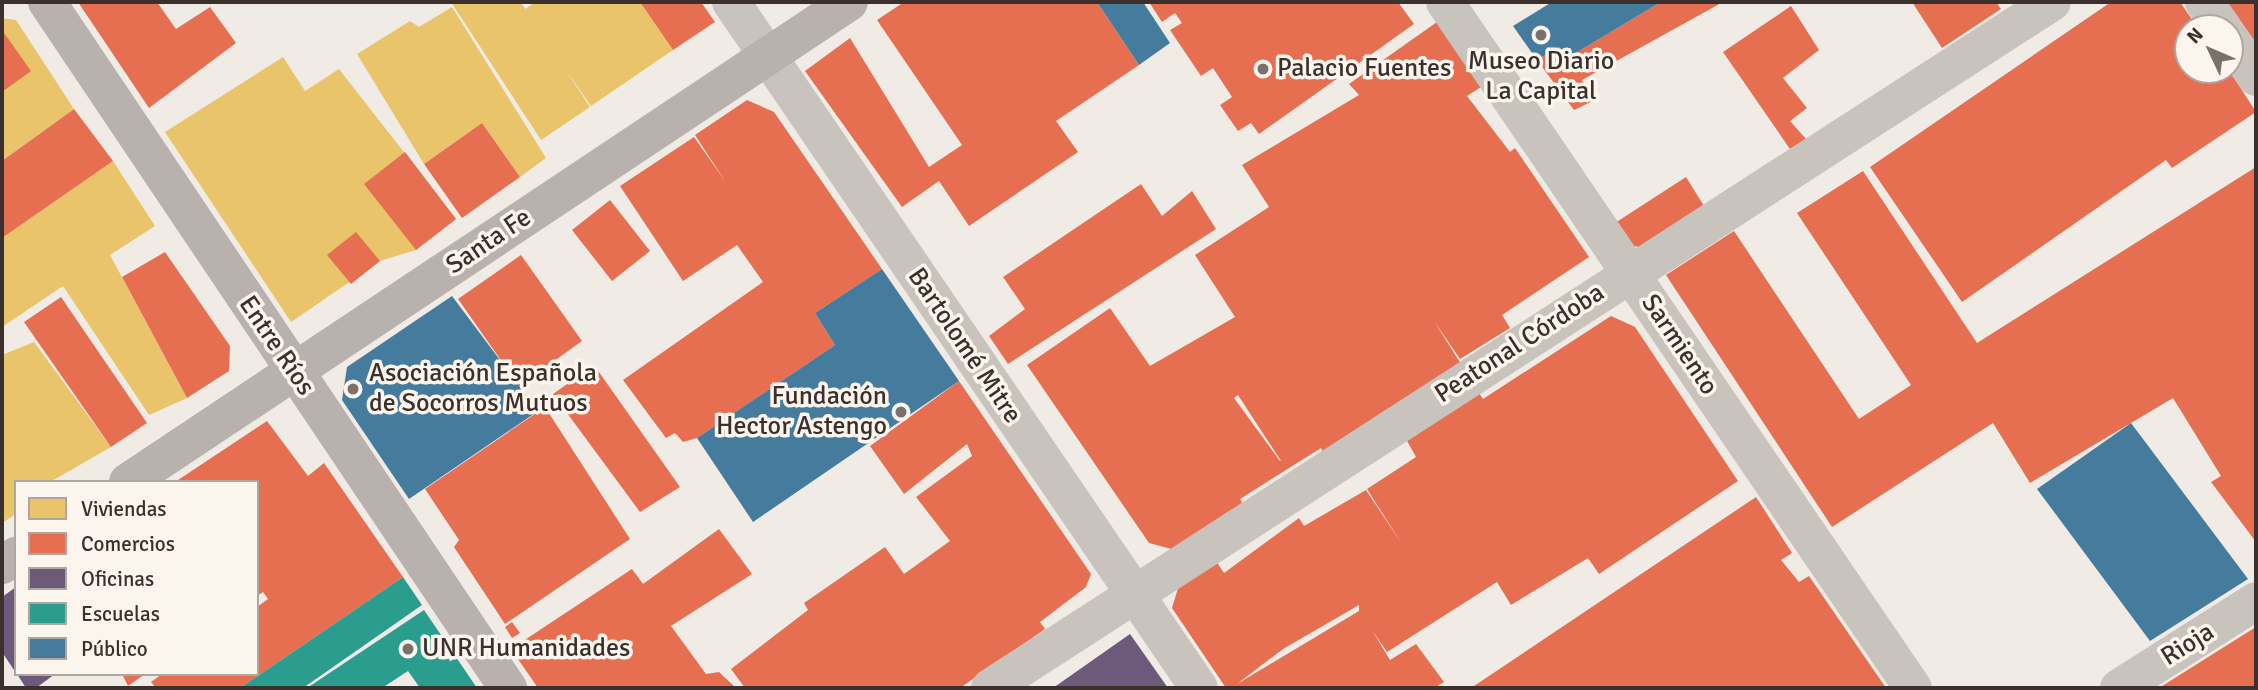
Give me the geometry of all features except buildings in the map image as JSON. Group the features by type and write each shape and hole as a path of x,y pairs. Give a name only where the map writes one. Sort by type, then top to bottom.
{"main road":[{"name":"Entre Ríos","path":"47,2 293,372 508,688"},
{"name":"Santa Fe","path":"131,480 849,2"}],"street":[{"name":"Bartolomé Mitre","path":"731,2 1199,688"},
{"name":"Sarmiento","path":"1445,2 1913,688"},
{"name":"Peatonal Córdoba","path":"989,688 1132,592 2052,2"},
{"path":"2244,59 2256,77"},
{"name":"Rioja","path":"2119,688 2256,601"}],"place":[{"name":"Museo Diario La Capital","path":"1541,35"},
{"name":"Palacio Fuentes","path":"1263,69"},
{"name":"Asociación Española de Socorros Mutuos","path":"353,389"},
{"name":"Fundación Hector Astengo","path":"901,412"},
{"name":"UNR Humanidades","path":"408,649"}]}
